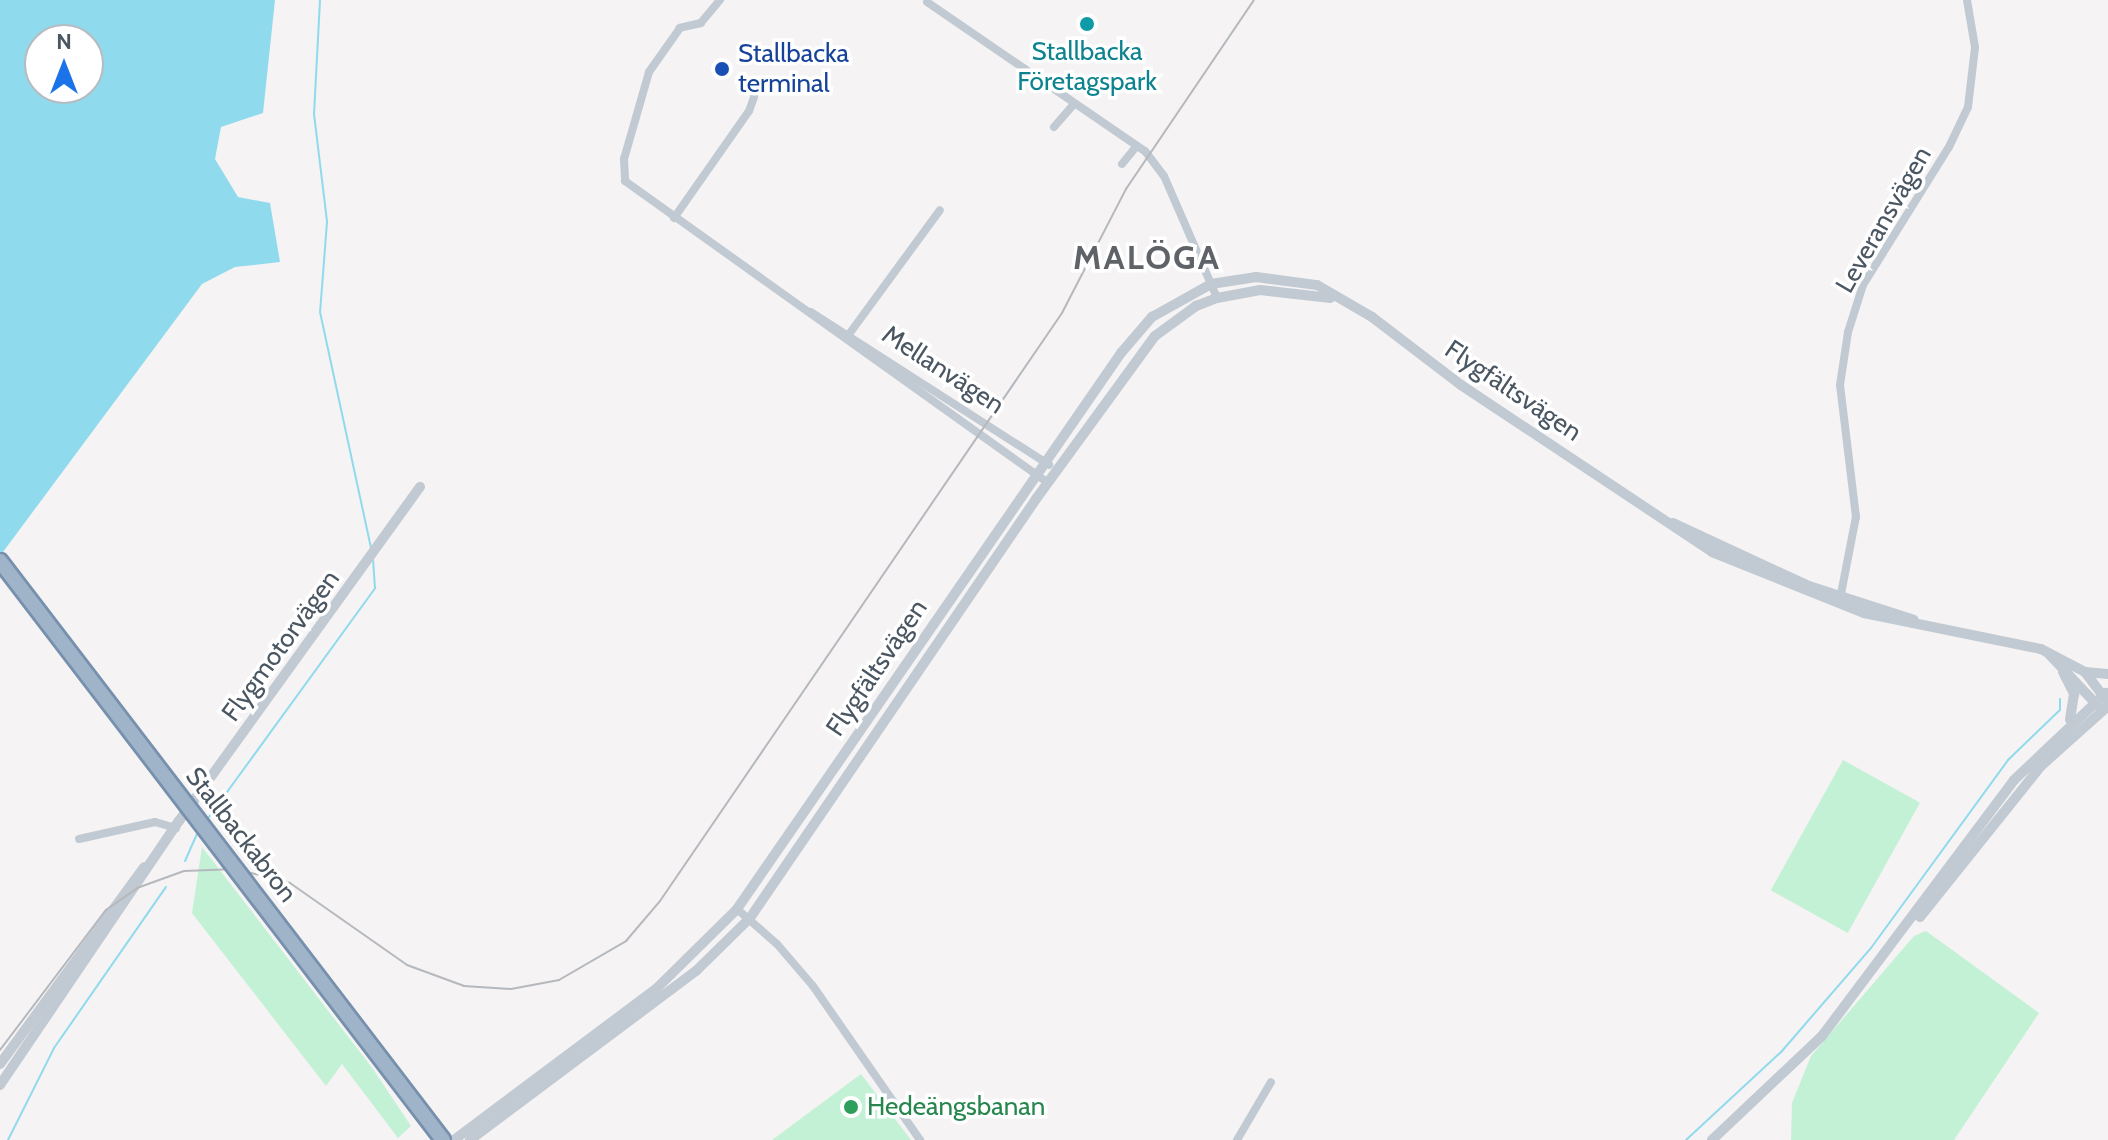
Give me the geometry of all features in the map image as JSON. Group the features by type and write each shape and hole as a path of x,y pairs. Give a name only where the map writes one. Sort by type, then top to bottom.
{"highway":[{"name":"Stallbackabron","path":"0,561 443,1140"}],"street":[{"name":"Mellanvägen","path":"720,0 701,23 680,28 649,72 624,159 623,177 629,186 803,309 1057,471"},
{"name":"Leveransvägen","path":"1840,600 1856,517 1840,396 1848,332 1863,285 1949,147 1968,107 1975,47 1967,0"},
{"path":"927,2 1148,154 1164,176 1217,298"},
{"path":"674,218 743,122 754,97"},
{"path":"1054,127 1073,105"},
{"path":"1122,164 1136,147"},
{"path":"847,337 940,210"},
{"name":"Flygfältsvägen","path":"454,1140 656,989 737,909 1134,336 1178,299 1211,284 1236,278 1284,278 1317,285 1372,317 1461,385 1712,552 1840,600 2051,657 2085,672 2104,701"},
{"name":"Flygfältsvägen","path":"470,1140 687,979 750,918 1048,483 1155,336 1196,306 1217,298 1260,290 1337,299"},
{"name":"Mellanvägen","path":"847,337 1048,483"},
{"name":"Flygmotorvägen","path":"0,1064 176,828 379,549 420,487"},
{"path":"2051,657 2104,701"},
{"path":"2051,657 2074,694 2074,712 2067,726"},
{"path":"2085,672 2108,674"},
{"path":"1879,964 2014,780 2067,726 2104,701"},
{"path":"1712,1140 1822,1036 2032,777 2104,701"},
{"path":"79,839 155,822 176,828"},
{"name":"Flygmotorvägen","path":"0,1085 176,828"},
{"path":"737,909 750,918 813,986 920,1140"},
{"path":"1237,1140 1271,1082"}],"green space":[{"path":"1843,760 1920,803 1848,933 1771,890"},
{"path":"202,847 373,1069 411,1126 398,1138 342,1064 326,1086 192,913"},
{"path":"1926,931 2039,1013 1954,1140 1791,1140 1792,1103 1811,1056 1914,936"},
{"name":"Hedeängsbanan","path":"861,1074 911,1140 772,1140"}],"water":[{"path":"0,0 275,0 263,113 221,127 215,159 238,197 270,203 280,262 235,267 202,284 0,556"}],"waterway":[{"path":"320,0 314,114 327,222 320,312 371,548"},
{"path":"206,821 375,588 373,558"},
{"path":"1686,1140 1782,1051 1871,948 2008,760 2060,710 2060,699"},
{"path":"185,861 198,832"},
{"path":"8,1140 54,1048 166,887"}],"railway":[{"path":"0,1050 106,910 137,888 184,871 236,869 290,883 407,965 464,986 511,989 559,980 626,941 660,901 1062,313 1126,189 1254,0"}],"place":[{"name":"Stallbacka Företagspark","path":"1087,24"},
{"name":"Stallbacka terminal","path":"722,69"},
{"name":"Hedeängsbanan","path":"851,1107"}],"district":[{"name":"MALÖGA","path":"1147,258"}]}
